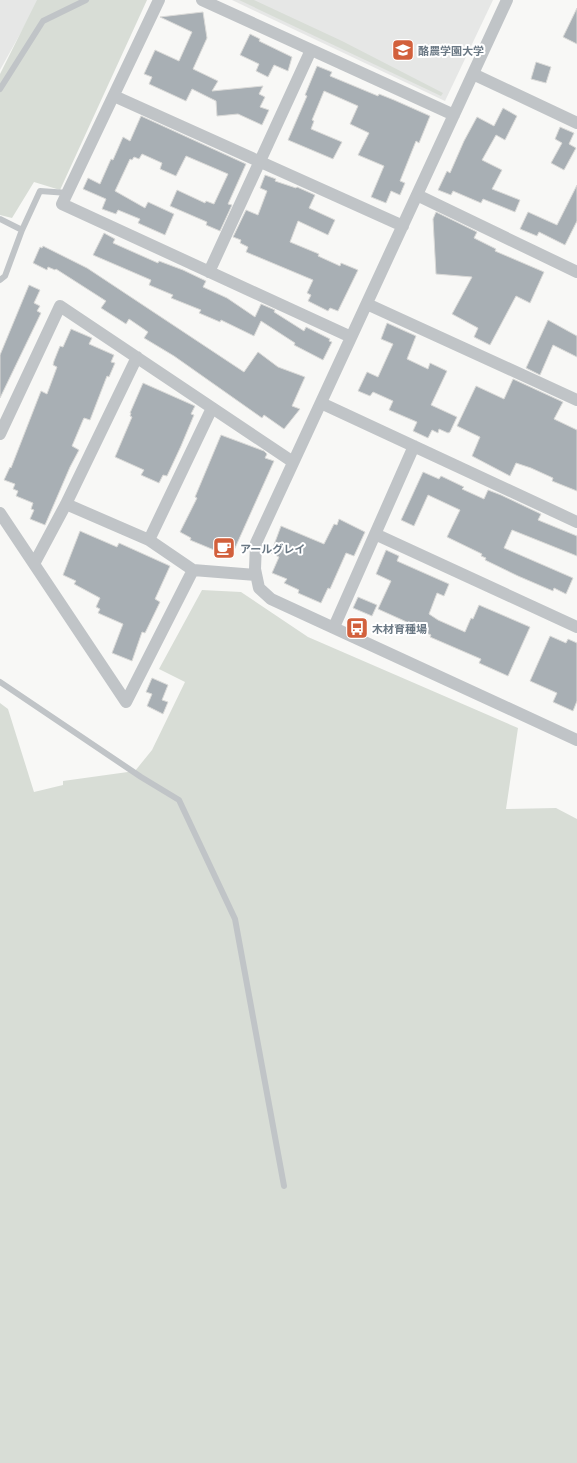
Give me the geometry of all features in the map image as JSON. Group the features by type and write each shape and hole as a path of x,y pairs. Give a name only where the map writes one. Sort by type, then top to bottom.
{"street":[{"path":"159,0 62,204 351,337"},
{"path":"202,0 454,114"},
{"path":"507,0 256,543 256,575 259,588 271,599 576,735"},
{"path":"209,272 311,50"},
{"path":"473,74 577,123"},
{"path":"114,96 403,226"},
{"path":"417,195 577,272"},
{"path":"367,304 577,400"},
{"path":"0,434 60,306 293,462"},
{"path":"34,564 66,504 138,358"},
{"path":"321,403 577,522"},
{"path":"149,540 212,408"},
{"path":"334,627 414,446"},
{"path":"66,504 149,540 193,570 256,575"},
{"path":"0,512 126,702 193,570"},
{"path":"375,534 577,627"}],"lane":[{"path":"0,89 43,21 86,0"},
{"path":"0,280 5,276 22,230 40,191 68,193"},
{"path":"0,219 22,230"},
{"path":"0,682 141,777 179,800 235,919 284,1186"}],"shaded area":[{"path":"0,0 39,0 0,70"},
{"path":"37,0 147,0 60,190 34,182 12,218 0,215 0,74"},
{"name":"酪農学園大学","path":"232,0 493,0 445,101"},
{"path":"239,0 254,0 342,41 443,93 441,96"},
{"path":"202,590 241,592 308,637 518,728 506,809 556,808 577,819 577,1463 0,1463 0,703 8,709 34,792 63,785 63,781 135,771 152,750 185,682 159,669"}],"building":[{"path":"577,8 577,44 563,37"},
{"path":"203,12 207,38 193,69 218,81 212,91 263,86 259,94 265,97 260,107 269,110 262,125 238,114 217,116 216,101 192,89 186,101 149,84 152,77 144,74 155,50 179,61 192,32 160,17"},
{"path":"250,34 260,39 259,41 292,57 288,71 274,65 268,77 256,71 259,64 240,55"},
{"path":"536,62 551,67 546,83 531,79"},
{"path":"317,66 332,72 330,76 378,96 379,94 394,100 430,116 419,143 416,141 400,181 405,183 400,195 391,191 386,203 371,197 384,166 358,155 369,133 350,124 358,106 324,91 312,120 314,121 311,129 342,142 333,159 288,140 307,96 305,95"},
{"path":"503,108 517,116 505,140 496,135 482,160 502,170 492,189 520,200 515,212 483,199 481,203 453,191 451,195 438,190 447,171 450,173 464,141 477,117 494,126"},
{"path":"141,116 246,164 228,204 232,205 220,231 206,225 207,222 170,206 177,190 205,203 206,201 214,204 228,174 186,156 176,176 160,169 162,163 142,154 139,159 134,157 132,160 130,159 115,191 145,208 148,202 174,214 165,235 138,223 140,219 118,210 116,214 102,209 106,199 83,189 88,178 100,184 123,137 130,141"},
{"path":"560,127 574,133 569,144 576,148 564,170 551,163 562,143 555,139"},
{"path":"265,175 276,179 275,181 296,188 297,187 315,195 309,208 335,220 328,235 298,221 290,242 319,254 318,256 340,266 341,263 358,270 338,311 330,308 328,311 308,301 311,295 307,293 313,280 246,252 248,247 240,243 241,240 233,237 246,210 258,215 267,191 260,188"},
{"path":"577,185 577,221 565,245 539,232 537,236 520,229 528,212 557,225"},
{"path":"436,212 477,232 474,238 496,249 495,251 544,272 530,303 516,296 490,345 474,337 478,328 452,314 472,277 436,274 433,219"},
{"path":"104,233 115,239 113,243 158,263 159,261 183,270 206,281 203,287 227,298 255,317 261,304 275,310 274,312 304,331 306,327 330,339 329,341 332,342 323,360 294,345 295,343 261,321 254,336 221,320 220,322 199,313 201,310 171,298 173,295 149,285 151,280 93,255"},
{"path":"43,246 87,268 244,372 258,352 278,367 305,377 292,406 300,409 284,429 264,415 262,418 174,356 144,338 148,332 129,319 126,324 101,308 106,301 56,269 55,270 48,267 47,270 33,263 40,247 42,248"},
{"path":"29,285 40,290 34,303 40,306 37,311 41,313 0,398 0,355"},
{"path":"548,320 577,336 577,357 553,345 540,375 526,368"},
{"path":"387,323 416,336 407,359 428,369 430,363 447,371 431,405 457,417 450,432 448,433 439,429 438,433 432,430 428,438 413,431 417,422 389,410 393,401 373,392 370,396 358,391 367,372 378,377 393,344 381,339"},
{"path":"71,329 92,338 89,344 114,355 111,362 115,363 109,377 107,376 90,420 84,418 83,420 72,446 79,450 45,525 30,519 34,510 31,509 33,503 16,496 18,491 13,489 15,484 4,480 10,467 11,468 41,391 47,394 57,367 53,365 54,361 60,346 63,347"},
{"path":"513,379 563,402 554,419 577,430 577,491 552,481 553,478 516,463 510,476 472,456 480,437 457,426 476,386 504,399"},
{"path":"143,383 195,406 191,414 194,415 167,476 163,475 159,483 141,475 144,470 115,457 132,417 130,416 130,413"},
{"path":"221,435 264,451 267,454 265,458 274,461 231,557 190,540 191,538 180,532 197,498 195,497"},
{"path":"423,472 439,479 441,476 464,487 462,489 484,499 488,490 501,495 541,514 538,520 577,536 577,556 512,530 504,548 573,578 566,594 554,588 553,591 518,576 485,560 486,558 481,556 482,554 447,537 460,510 428,495 414,526 401,520"},
{"path":"339,519 365,532 354,556 346,553 330,589 328,588 321,603 298,593 299,590 284,583 287,579 272,573 279,557 271,553 281,526 324,544 334,524 337,525"},
{"path":"80,531 117,547 119,543 170,566 155,599 160,602 145,633 142,632 132,661 112,653 123,624 98,613 100,609 96,607 100,598 74,584 76,581 63,575"},
{"path":"386,550 399,556 397,561 449,584 444,596 437,593 429,614 438,620 465,632 479,605 530,627 508,676 479,663 481,659 430,637 431,635 408,625 409,623 378,609 391,581 376,574"},
{"path":"358,597 377,605 372,616 353,608"},
{"path":"550,636 566,643 568,639 577,643 577,701 573,711 553,702 557,693 530,681"},
{"path":"152,678 168,685 162,700 168,702 163,714 147,706 152,694 146,692"}],"place":[{"name":"酪農学園大学","path":"403,50"},
{"name":"アールグレイ","path":"224,548"},
{"name":"木材育種場","path":"357,628"}]}
